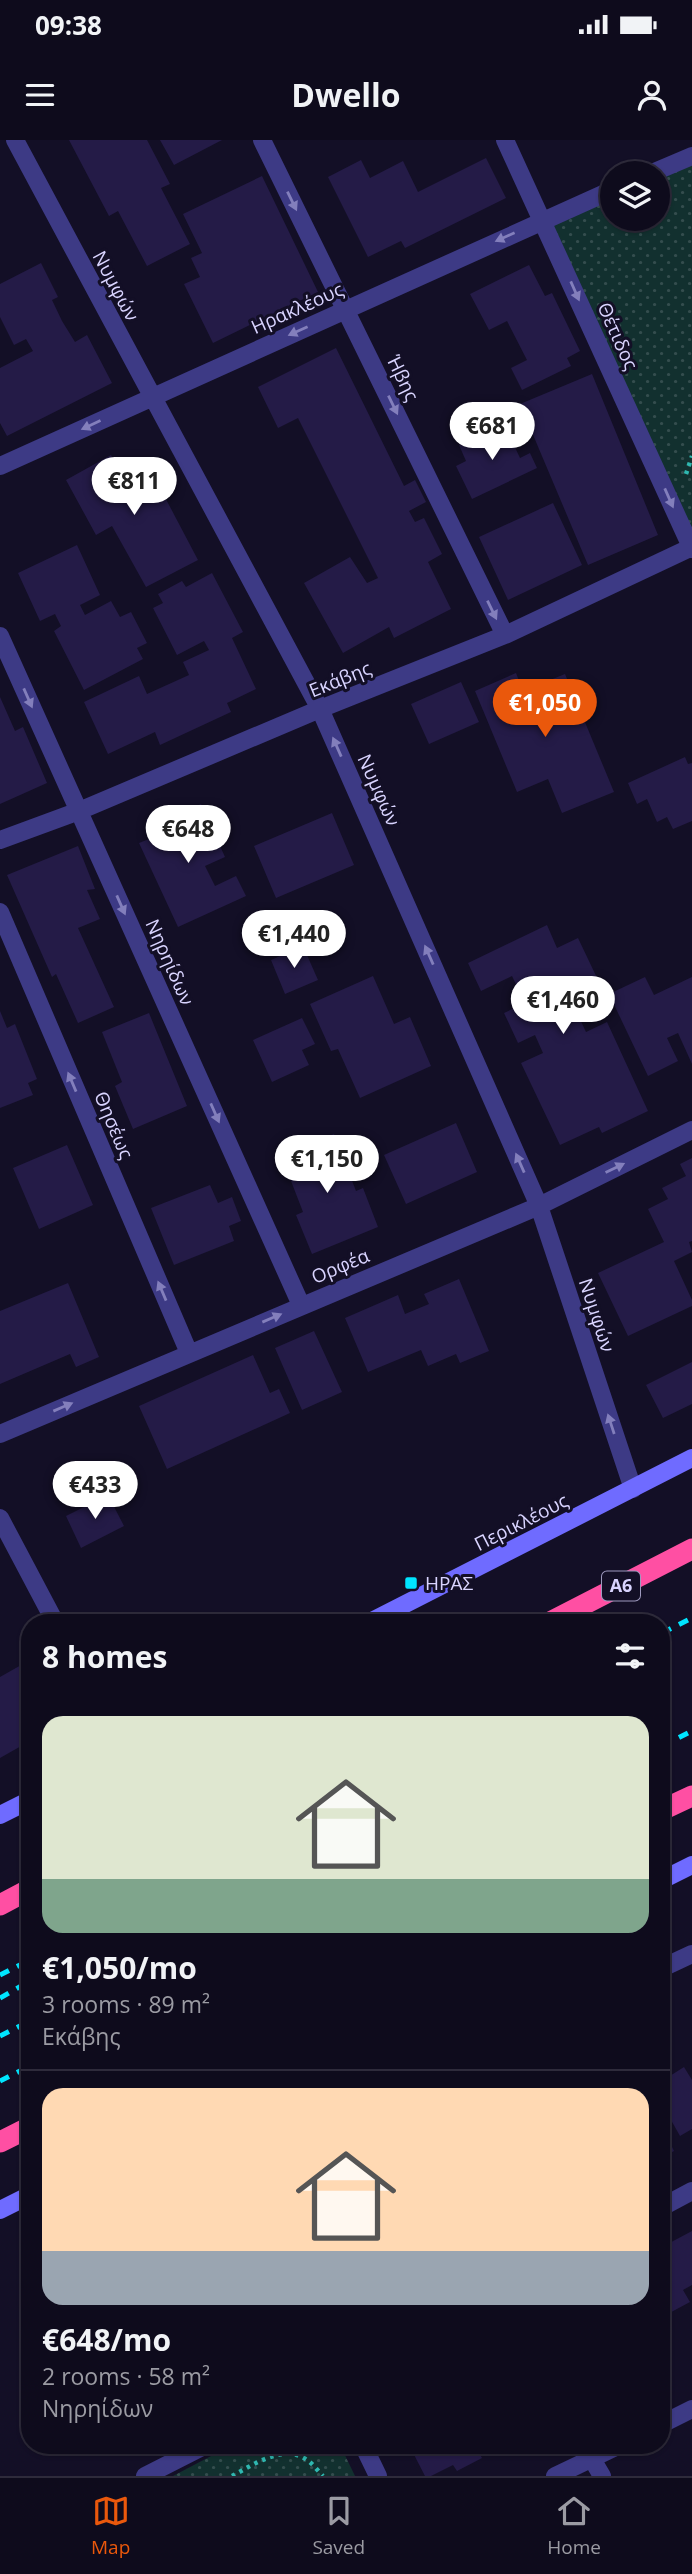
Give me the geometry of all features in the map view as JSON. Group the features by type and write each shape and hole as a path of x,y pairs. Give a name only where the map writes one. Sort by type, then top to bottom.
{"highway":[{"name":"Α6","path":"566,1614 692,1549"},
{"path":"670,1807 692,1796"},
{"path":"0,1905 21,1894"},
{"path":"0,2142 21,2132"}],"street":[{"name":"Νυμφών","path":"15,140 320,709 539,1206 633,1489"},
{"name":"Ήβης","path":"262,140 505,635"},
{"name":"Θέτιδος","path":"505,140 692,548"},
{"path":"670,165 692,156"},
{"name":"Ηρακλέους","path":"0,466 600,195"},
{"name":"Εκάβης","path":"0,841 505,635 692,548"},
{"name":"Νηρηίδων","path":"0,636 301,1305"},
{"name":"Θησέως","path":"0,912 189,1353"},
{"name":"Ορφέα","path":"0,1434 539,1206 692,1130"},
{"name":"Περικλέους","path":"386,1614 692,1458"},
{"path":"0,1518 51,1614"},
{"path":"0,1815 21,1804"},
{"path":"670,1876 692,1865"},
{"path":"670,1965 692,1955"},
{"path":"670,2203 692,2191"},
{"path":"0,2210 21,2200"},
{"path":"670,2417 692,2409"},
{"path":"145,2476 188,2454"},
{"path":"367,2454 378,2476"},
{"path":"555,2476 602,2454"},
{"path":"592,2459 602,2476"}],"path":[{"path":"232,2476 263,2460 282,2454"},
{"path":"294,2454 305,2459 323,2476"}],"green space":[{"path":"692,156 692,547 543,220 600,195 600,231 670,231 670,167"},
{"path":"215,2454 344,2454 355,2476 173,2476"}],"building":[{"path":"69,140 147,140 170,184 161,188 190,244 147,266 118,211 109,216"},
{"path":"160,140 222,140 174,165"},
{"path":"486,158 506,198 405,248 401,241 368,257 328,177 361,160 370,178 403,161 418,192"},
{"path":"262,176 318,292 213,343 184,284 200,277 191,258 202,253 183,214"},
{"path":"41,263 58,297 52,300 62,321 75,342 87,335 112,383 7,436 0,423 0,368 33,351 26,339 14,345 0,317 0,284"},
{"path":"529,265 545,296 552,293 580,351 567,358 571,366 522,390 511,368 527,360 507,321 489,330 470,294"},
{"path":"336,348 404,486 415,480 426,502 409,511 415,522 424,518 442,554 428,562 451,609 394,638 389,627 343,653 304,583 350,557 367,583 378,578 298,418 278,428 258,387"},
{"path":"592,374 658,535 588,565 520,404"},
{"path":"504,424 520,458 530,453 537,468 472,499 456,466 466,461 459,445"},
{"path":"111,455 116,465 127,459 136,475 149,467 198,560 146,587 112,526 96,535 66,480"},
{"path":"553,503 582,565 508,600 479,537"},
{"path":"77,545 100,595 80,605 85,615 111,601 120,617 131,612 147,643 137,648 143,659 84,690 54,631 61,626 55,614 40,621 18,573"},
{"path":"212,573 243,632 232,638 256,689 227,703 231,712 160,745 155,732 108,754 84,702 139,676 147,694 189,675 183,662 209,650 204,641 177,655 153,608 163,603 158,594 182,581 186,587"},
{"path":"516,673 523,691 565,674 614,792 562,813 548,779 517,792 475,691"},
{"path":"461,682 479,722 429,744 411,704"},
{"path":"0,697 15,731 23,727 47,783 0,804"},
{"path":"685,757 688,764 692,763 692,821 673,829 667,817 657,822 647,799 637,804 628,783"},
{"path":"201,804 225,857 205,866 215,886 236,876 246,896 178,927 139,843 154,837 146,820 163,812 167,820"},
{"path":"332,813 354,865 276,898 254,846"},
{"path":"78,846 95,889 87,890 100,919 78,928 114,1007 78,1023 56,974 52,977 7,875"},
{"path":"547,925 557,948 578,938 598,980 579,989 589,1009 578,1015 586,1032 607,1022 648,1111 602,1133 599,1127 560,1145 521,1063 543,1053 535,1035 518,1043 504,1013 525,1003 512,976 481,991 468,963"},
{"path":"303,946 318,980 285,994 271,960"},
{"path":"373,976 394,1024 410,1017 431,1066 360,1098 338,1049 331,1051 310,1004"},
{"path":"645,977 654,995 692,977 692,1064 678,1033 667,1038 678,1061 648,1076 609,994"},
{"path":"0,1011 7,1028 15,1024 37,1079 28,1083 33,1095 0,1108"},
{"path":"149,1013 187,1106 133,1129 115,1086 122,1082 102,1032"},
{"path":"302,1018 315,1044 302,1050 309,1065 272,1082 253,1040"},
{"path":"456,1123 477,1172 406,1204 384,1155"},
{"path":"334,1134 356,1191 363,1188 378,1227 312,1254 296,1215 303,1212 281,1155"},
{"path":"67,1145 93,1205 39,1229 13,1168"},
{"path":"692,1158 692,1241 689,1242 692,1252 674,1261 692,1300 692,1306 628,1336 598,1273 664,1242 648,1209 668,1199 662,1188 686,1176 680,1164"},
{"path":"210,1185 218,1203 232,1197 241,1221 229,1226 234,1241 174,1265 151,1208"},
{"path":"459,1279 489,1351 460,1363 456,1354 428,1366 421,1350 368,1372 345,1318 398,1295 405,1314 429,1304 424,1294"},
{"path":"68,1283 99,1357 76,1367 70,1354 0,1384 0,1311"},
{"path":"314,1331 342,1392 302,1410 275,1348"},
{"path":"253,1355 270,1393 279,1389 290,1413 167,1469 139,1406"},
{"path":"692,1362 692,1404 663,1418 646,1385"},
{"path":"108,1495 124,1526 81,1548 66,1516"},
{"path":"21,1665 21,1746 0,1758 0,1677"},
{"path":"684,2067 692,2080 692,2129 680,2136 670,2118 670,2076"},
{"path":"692,2231 692,2285 683,2290 690,2302 670,2313 670,2243"},
{"path":"414,2454 480,2454 482,2458 457,2471 453,2465 431,2476 425,2476"}],"railway":[{"path":"670,1629 692,1618"},
{"path":"670,1742 692,1731"},
{"path":"0,1975 21,1964"},
{"path":"0,1998 21,1986"},
{"path":"0,2036 21,2026"},
{"path":"0,2081 21,2070"}],"place":[{"name":"ΗΡΑΣ","path":"411,1583"}]}
